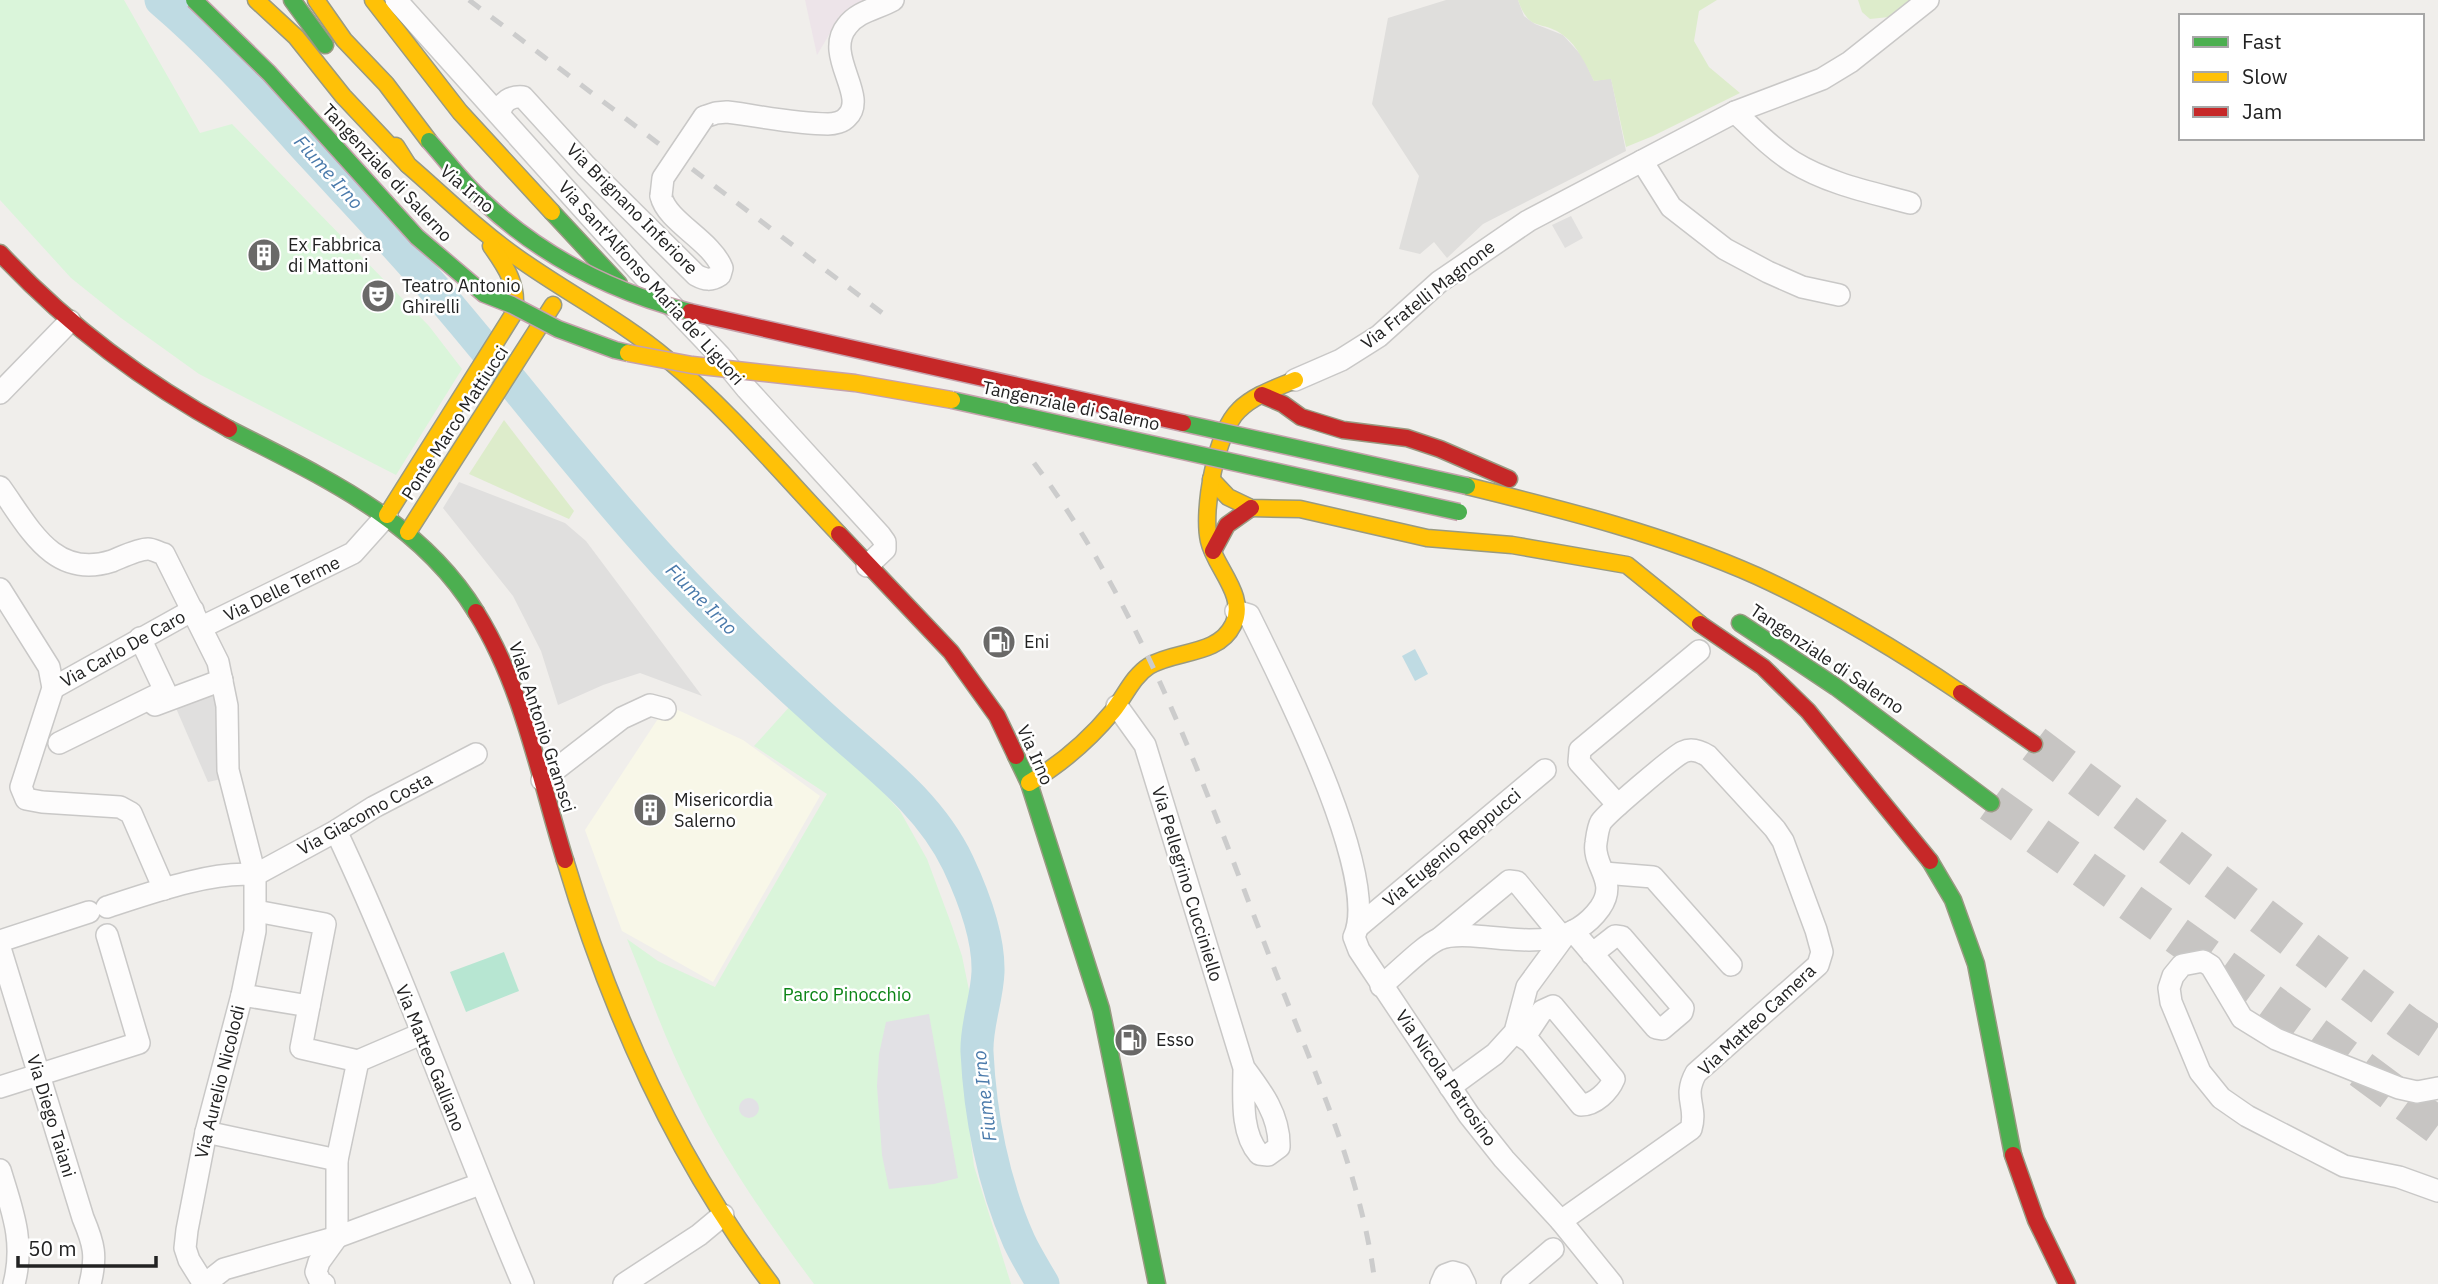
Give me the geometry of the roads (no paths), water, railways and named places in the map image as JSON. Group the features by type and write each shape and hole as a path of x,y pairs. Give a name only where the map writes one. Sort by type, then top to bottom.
{"main road":[{"name":"Tangenziale di Salerno","path":"194,0 270,73 407,227 439,257 484,294 558,329 615,350 654,359 926,394 1465,513"},
{"path":"256,0 310,52 351,106 408,165"},
{"path":"292,0 333,57"},
{"path":"316,0 344,40 386,84 429,141"},
{"name":"Via Irno","path":"373,0 460,112 638,305 666,358"},
{"path":"369,43 429,141"},
{"name":"Via Irno","path":"362,92 408,165 515,256 593,305 666,358 712,400 951,652 978,687 997,716 1028,783 1101,1009 1157,1284"},
{"name":"Tangenziale di Salerno","path":"429,141 481,200 508,223 579,268 635,294 688,311 1467,486 1620,524 1680,545 1794,593 1874,636 2034,744"},
{"path":"457,205 472,211 481,211 496,201 503,190 508,169 505,159"},
{"name":"Ponte Marco Mattiucci","path":"387,515 510,322 517,303 514,283 488,243 457,205"},
{"name":"Ponte Marco Mattiucci","path":"408,532 564,289 576,263 575,245 568,228"},
{"name":"Viale Antonio Gramsci","path":"0,253 70,321 120,362 193,409 336,484 387,515 437,560 467,598 489,633 507,674 601,976 622,1026 673,1129 723,1215 771,1284"},
{"path":"545,315 562,308 593,305"},
{"path":"1295,380 1295,394 1301,417"},
{"name":"Via Fratelli Magnone","path":"1236,611 1236,598 1213,551 1206,525 1211,479 1233,418 1262,395 1295,380"},
{"path":"1262,395 1283,404 1301,417 1343,430 1407,438 1440,449 1500,477 1624,514 1680,545"},
{"path":"1211,479 1227,497 1251,508 1300,509 1427,538 1512,545 1627,565 1685,614 1763,667 1787,689 1881,798 1936,869 1961,917 1976,964 2013,1155 2036,1220 2067,1284"},
{"path":"1213,551 1219,534 1234,518 1251,508"},
{"path":"1553,536 1627,565 1692,597"},
{"path":"1028,783 1049,772 1072,753 1117,706 1136,677 1150,665 1218,641 1234,624 1236,611"},
{"name":"Tangenziale di Salerno","path":"1726,614 1794,656 1863,705 1991,803"}],"street":[{"name":"Via Sant'Alfonso Maria de' Liguori","path":"396,0 880,535 885,542 885,549 867,566"},
{"name":"Via Brignano Inferiore","path":"499,114 508,99 523,97 586,166 696,275 705,280 713,279 720,275 722,268 719,261 666,208 661,196 663,178 704,117 716,113 829,124 847,118 852,111 853,102 840,58 843,31 861,14 893,0"},
{"name":"Via Fratelli Magnone","path":"1295,380 1341,360 1380,337 1439,282 1505,236 1735,113 1822,79 1850,62 1928,0"},
{"path":"1735,113 1790,161 1840,184 1910,202"},
{"path":"1642,161 1671,207 1725,249 1802,287 1839,295"},
{"path":"0,393 70,321"},
{"name":"Via Aurelio Nicolodi","path":"0,487 48,551 58,558 95,566 148,549 164,554 218,662 227,706 229,770 255,874 256,911 255,931 242,995 206,1132 186,1248 189,1260 205,1284"},
{"name":"Via Delle Terme","path":"197,619 346,557 363,544 387,515"},
{"path":"0,589 50,667 52,688 21,787 26,799 120,807 131,813 164,889"},
{"path":"1236,611 1249,615 1293,703 1320,766 1350,858 1359,895 1359,926"},
{"name":"Via Carlo De Caro","path":"52,688 140,638 197,619"},
{"path":"140,638 165,691 67,744 171,698 222,680"},
{"path":"1618,805 1579,761 1580,750 1699,651"},
{"path":"542,780 622,718 650,705 665,709"},
{"name":"Via Pellegrino Cucciniello","path":"1117,706 1145,745 1244,1068"},
{"name":"Via Matteo Camera","path":"1562,1221 1691,1129 1693,1122 1688,1086 1696,1073 1810,974 1818,965 1822,953 1802,892 1776,829 1708,756 1699,750 1683,751 1618,805 1602,822 1595,847 1604,873"},
{"name":"Via Giacomo Costa","path":"255,874 476,754"},
{"name":"Via Eugenio Reppucci","path":"1359,926 1545,769"},
{"name":"Via Matteo Galliano","path":"336,831 523,1284"},
{"path":"0,941 164,889 240,873 255,874"},
{"path":"1519,1035 1527,987 1568,934 1593,916 1601,906 1607,894 1604,873 1653,877 1731,965"},
{"path":"1381,986 1508,881 1517,882 1568,934 1592,954"},
{"path":"256,911 325,924 301,1048 358,1061 421,1034"},
{"name":"Via Nicola Petrosino","path":"1359,926 1354,937 1359,950 1469,1115 1504,1159 1562,1221 1612,1284"},
{"path":"1439,939 1475,936 1539,941 1568,934"},
{"path":"0,1087 139,1043 107,935"},
{"name":"Via Diego Taiani","path":"0,948 83,1218 94,1244 90,1284"},
{"path":"2438,1088 2417,1092 2399,1088 2276,1039 2242,1018 2211,966 2203,961 2182,965 2169,988 2171,1002 2200,1072 2221,1098 2247,1116 2344,1166 2399,1177 2438,1191"},
{"path":"242,995 309,1006"},
{"path":"1450,1087 1519,1035 1542,1011 1553,1006 1614,1079 1611,1088 1590,1105 1581,1105 1530,1042 1519,1035"},
{"path":"324,1284 316,1272 319,1262 337,1237 337,1160 358,1061"},
{"path":"206,1132 337,1160"},
{"path":"0,1170 18,1227 9,1256 14,1284"},
{"path":"205,1284 224,1269 337,1237 480,1184"},
{"path":"624,1284 699,1235 723,1215"},
{"path":"1512,1284 1553,1249"},
{"path":"247,1284 255,1261"},
{"path":"1441,1284 1445,1275 1453,1272 1460,1274 1465,1284"}],"water":[{"path":"1415,649 1428,674 1415,681 1402,656"}],"waterway":[{"name":"Fiume Irno","path":"161,0 237,73 398,247 664,562 757,656 894,780 930,818 958,863 979,916 986,944 988,972 977,1052 989,1148 1010,1219 1043,1284"}],"tunnel":[{"path":"2034,744 2405,1024 2438,1046"},
{"path":"1991,803 2438,1126"}],"railway":[{"path":"469,0 889,318"},
{"path":"1034,463 1074,521 1109,581 1171,707 1198,772 1320,1084 1348,1163 1369,1243 1375,1284"}],"place":[{"name":"Ex Fabbrica di Mattoni","path":"264,255"},
{"name":"Teatro Antonio Ghirelli","path":"378,296"},
{"name":"Eni","path":"999,642"},
{"name":"Misericordia Salerno","path":"650,810"},
{"name":"Esso","path":"1131,1040"}],"park label":[{"name":"Parco Pinocchio","path":"847,995"}]}
